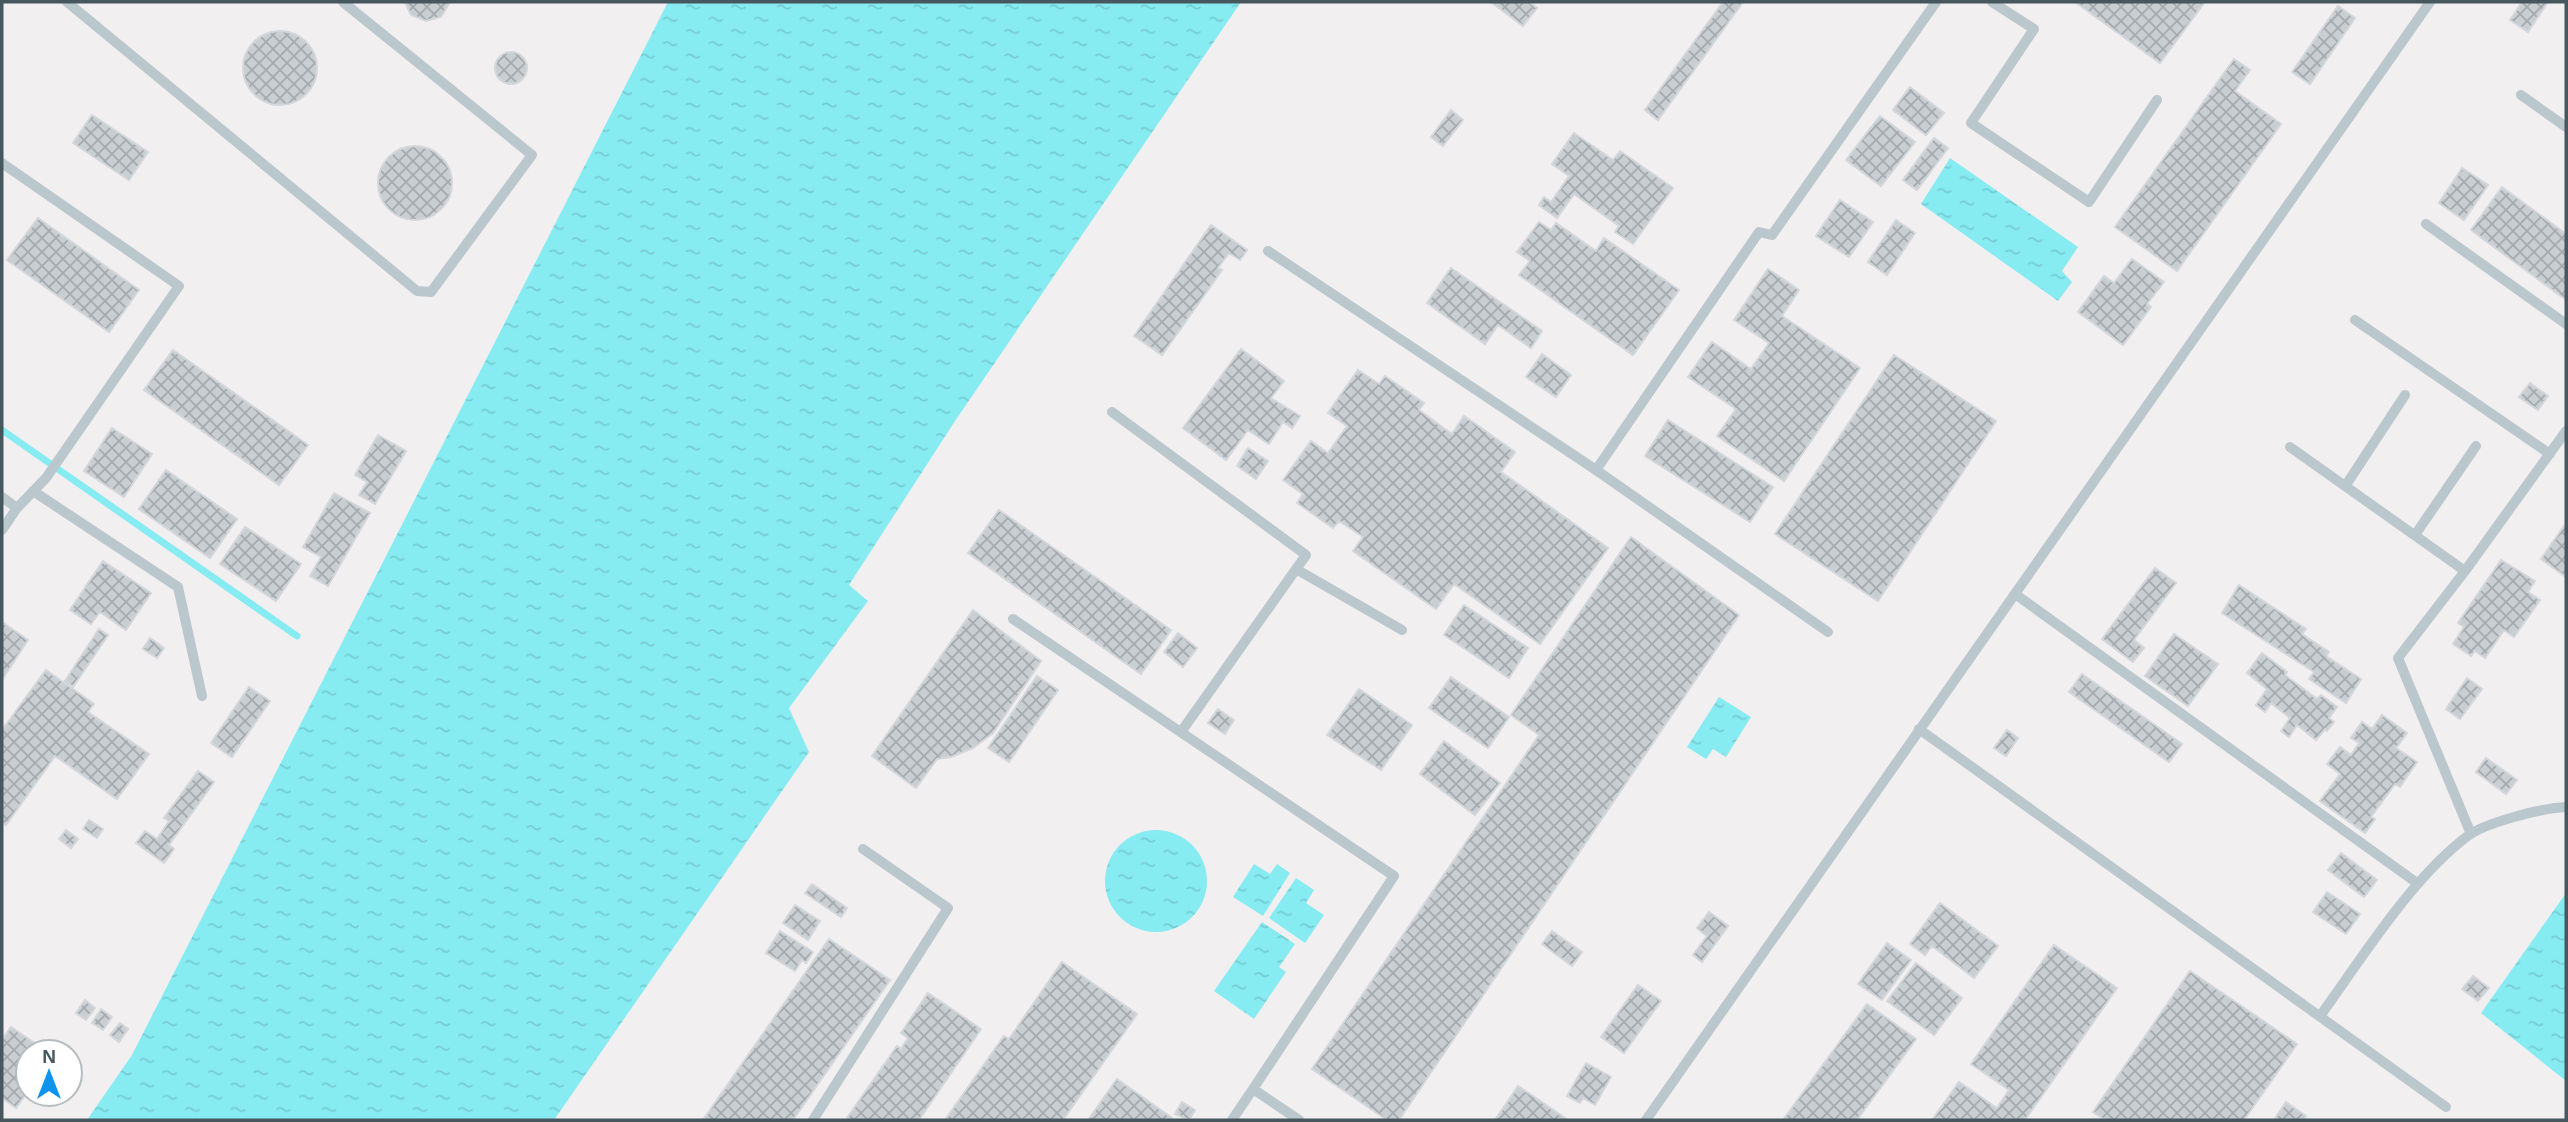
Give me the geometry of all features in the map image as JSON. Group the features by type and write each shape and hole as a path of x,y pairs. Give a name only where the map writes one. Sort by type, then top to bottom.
{"lane":[{"path":"67,2 417,291 431,292 532,155 342,2"},
{"path":"1596,470 1759,232 1772,235 1936,2"},
{"path":"1992,2 2034,29 1971,124 2090,202 2157,100"},
{"path":"1646,1120 2430,2"},
{"path":"2521,95 2566,127"},
{"path":"2,163 179,286 46,478 17,508 2,530"},
{"path":"2426,223 2566,324"},
{"path":"1268,251 1596,470 1828,632"},
{"path":"2355,320 2550,454"},
{"path":"2346,485 2405,395"},
{"path":"1112,412 1306,555 1181,732"},
{"path":"2471,834 2398,658 2566,431"},
{"path":"2415,535 2476,446"},
{"path":"2290,447 2465,571"},
{"path":"33,491 178,587 202,696"},
{"path":"2,497 17,508"},
{"path":"1296,569 1402,631"},
{"path":"2015,594 2417,883"},
{"path":"1013,619 1394,876 1232,1120"},
{"path":"1919,729 2446,1107"},
{"path":"2320,1016 2417,883 2471,834 2526,813 2566,807"},
{"path":"813,1120 948,908 863,849"},
{"path":"1253,1089 1298,1120"}],"water":[{"path":"668,2 1241,2 955,421 849,585 868,601 789,708 809,752 554,1120 87,1120 132,1055"},
{"path":"1950,158 2078,247 2062,271 2072,282 2058,301 1921,204"},
{"path":"1719,697 1751,717 1726,757 1713,749 1706,759 1687,747"},
{"path":"1156,830 1176,834 1192,845 1203,861 1207,881 1203,901 1192,917 1176,928 1156,932 1136,928 1120,917 1109,901 1105,881 1109,861 1120,845 1136,834"},
{"path":"1254,864 1270,874 1277,864 1290,873 1263,916 1233,897"},
{"path":"1296,878 1314,890 1306,903 1324,915 1305,943 1269,918"},
{"path":"2566,893 2566,1081 2481,1013"},
{"path":"1262,922 1295,944 1279,967 1286,972 1254,1019 1214,991"}],"building":[{"path":"405,2 450,2 441,17 426,21 411,15"},
{"path":"1491,2 1529,2 1537,8 1523,26"},
{"path":"1723,2 1743,2 1658,120 1645,110"},
{"path":"2075,2 2202,2 2204,3 2160,63"},
{"path":"2522,2 2548,2 2528,32 2510,20"},
{"path":"2338,6 2355,18 2310,84 2292,72"},
{"path":"280,31 294,34 306,42 314,54 317,68 314,82 306,94 294,102 280,105 266,102 254,94 246,82 243,68 246,54 254,42 266,34"},
{"path":"511,52 522,57 527,68 522,79 511,84 500,79 495,68 500,57"},
{"path":"2234,59 2250,70 2235,91 2281,124 2177,271 2115,227"},
{"path":"1910,87 1944,113 1926,135 1893,110"},
{"path":"1451,110 1463,120 1443,146 1431,137"},
{"path":"92,115 148,152 129,180 73,143"},
{"path":"1880,116 1915,142 1881,186 1846,160"},
{"path":"1574,133 1613,160 1620,151 1673,188 1633,244 1615,232 1619,226 1574,194 1557,218 1539,205 1544,197 1551,202 1569,176 1552,164"},
{"path":"1934,138 1948,148 1917,190 1903,180"},
{"path":"415,146 429,149 441,157 449,169 452,183 449,197 441,209 429,217 415,220 401,217 389,209 381,197 378,183 381,169 389,157 401,149"},
{"path":"2462,168 2488,185 2464,220 2439,203"},
{"path":"2502,187 2566,234 2566,300 2471,230"},
{"path":"1840,200 1873,222 1849,257 1816,236"},
{"path":"38,218 139,290 109,332 7,260"},
{"path":"1896,220 1915,233 1887,275 1868,262"},
{"path":"1539,222 1551,230 1556,223 1596,251 1604,238 1679,290 1633,355 1519,275 1530,261 1517,252"},
{"path":"1211,225 1247,250 1240,260 1229,253 1218,268 1222,270 1162,355 1134,336"},
{"path":"2132,259 2164,282 2147,304 2151,307 2123,345 2078,312 2104,276 2114,283"},
{"path":"1451,268 1542,331 1531,348 1498,325 1485,344 1427,303"},
{"path":"1768,269 1799,290 1782,316 1860,368 1784,481 1717,436 1736,409 1688,377 1712,342 1751,369 1769,343 1734,320"},
{"path":"1241,349 1284,381 1271,398 1300,416 1292,428 1283,422 1269,444 1248,430 1226,460 1183,428"},
{"path":"173,350 308,445 279,485 144,390"},
{"path":"1542,354 1571,375 1556,397 1526,377"},
{"path":"1894,355 1996,421 1878,601 1775,534"},
{"path":"1358,370 1379,384 1385,376 1424,403 1419,410 1452,434 1464,416 1515,452 1501,472 1608,548 1540,644 1454,584 1436,609 1353,551 1363,537 1339,521 1333,528 1297,503 1303,494 1283,480 1311,441 1328,453 1347,426 1328,413"},
{"path":"2530,383 2548,396 2538,410 2519,397"},
{"path":"1668,420 1773,487 1750,522 1645,456"},
{"path":"112,428 152,454 124,497 84,471"},
{"path":"378,435 406,451 375,504 359,495 367,482 355,475"},
{"path":"1248,448 1268,461 1256,479 1237,466"},
{"path":"166,470 237,519 210,558 139,509"},
{"path":"334,493 370,513 328,586 310,576 321,557 303,547"},
{"path":"999,510 1171,630 1141,674 968,553"},
{"path":"2566,523 2566,577 2541,559"},
{"path":"245,527 301,564 276,601 220,564"},
{"path":"1631,537 1739,615 1399,1120 1387,1120 1312,1069 1539,735 1511,715"},
{"path":"2501,560 2535,581 2528,592 2540,600 2514,637 2504,630 2485,658 2475,651 2471,656 2453,644 2464,627 2458,623"},
{"path":"103,561 151,593 126,630 100,612 91,624 70,610"},
{"path":"2155,568 2176,583 2134,640 2144,648 2133,662 2102,639"},
{"path":"2239,585 2306,629 2302,634 2329,652 2326,656 2361,679 2346,703 2309,679 2314,672 2222,613"},
{"path":"1464,605 1528,648 1509,678 1444,635"},
{"path":"973,610 1041,661 993,733 973,748 951,757 937,759 916,788 872,756"},
{"path":"2,622 28,640 2,680"},
{"path":"99,629 108,635 73,687 65,681"},
{"path":"1178,633 1197,648 1183,667 1164,652"},
{"path":"2174,634 2218,664 2188,706 2145,676"},
{"path":"150,638 164,648 157,658 143,649"},
{"path":"2262,653 2287,672 2285,675 2317,699 2321,695 2337,707 2329,718 2334,722 2316,740 2297,725 2289,737 2281,731 2290,718 2271,703 2265,712 2256,705 2267,689 2247,673"},
{"path":"46,670 94,704 88,712 149,754 117,799 55,756 6,825 2,822 2,730"},
{"path":"2082,674 2182,744 2169,762 2069,692"},
{"path":"1037,676 1058,690 1009,762 988,748"},
{"path":"1451,677 1509,717 1488,748 1429,708"},
{"path":"2467,678 2482,689 2460,719 2446,709"},
{"path":"249,687 270,701 232,757 211,743"},
{"path":"1359,689 1412,725 1381,770 1327,735"},
{"path":"1218,709 1234,720 1225,734 1208,723"},
{"path":"2382,715 2407,733 2396,748 2417,762 2400,787 2395,784 2371,817 2375,819 2365,833 2320,801 2340,774 2327,764 2340,747 2351,755 2359,743 2351,738 2362,722 2372,729"},
{"path":"2007,730 2018,738 2006,756 1994,748"},
{"path":"1444,741 1500,783 1475,815 1420,774"},
{"path":"2486,758 2517,780 2506,794 2476,772"},
{"path":"198,771 214,782 169,845 174,849 164,863 136,843 145,831 157,839 169,821 164,818"},
{"path":"89,820 103,829 97,838 83,829"},
{"path":"66,830 78,839 71,848 59,839"},
{"path":"2341,853 2377,880 2364,897 2328,870"},
{"path":"812,884 847,908 841,917 805,893"},
{"path":"2327,892 2360,914 2346,934 2313,912"},
{"path":"1940,903 1998,946 1974,978 1932,946 1925,955 1910,944"},
{"path":"795,905 820,921 808,940 783,923"},
{"path":"1709,912 1728,926 1702,962 1693,955 1707,936 1697,928"},
{"path":"780,931 813,952 806,963 802,960 795,971 766,953"},
{"path":"1552,931 1582,952 1572,966 1542,944"},
{"path":"829,939 890,980 793,1120 703,1120"},
{"path":"1887,943 1911,960 1882,1000 1858,984"},
{"path":"2054,945 2117,988 2025,1120 1932,1120 1959,1082 1997,1108 2009,1090 1971,1064"},
{"path":"1062,962 1137,1014 1063,1120 945,1120 1004,1036 1009,1039"},
{"path":"1916,963 1962,998 1934,1035 1887,1001"},
{"path":"2190,971 2297,1044 2244,1120 2105,1120 2093,1112"},
{"path":"2473,976 2489,988 2478,1001 2462,989"},
{"path":"1638,985 1661,1001 1624,1053 1601,1037"},
{"path":"928,993 981,1029 919,1120 850,1120 847,1118 897,1046 901,1049 908,1038 901,1033"},
{"path":"85,1000 95,1008 86,1020 76,1013"},
{"path":"1867,1004 1916,1039 1857,1120 1783,1120"},
{"path":"101,1009 112,1017 103,1030 92,1023"},
{"path":"120,1023 128,1029 119,1042 110,1035"},
{"path":"11,1027 27,1038 14,1038 14,1107 2,1098 2,1040"},
{"path":"1586,1063 1611,1077 1595,1105 1583,1098 1580,1103 1567,1096"},
{"path":"1117,1079 1172,1118 1088,1120"},
{"path":"1518,1086 1568,1120 1495,1120"},
{"path":"1182,1102 1195,1110 1189,1120 1175,1114"},
{"path":"2286,1102 2306,1116 2303,1120 2274,1120"}],"waterway":[{"path":"2,430 297,636"}]}
